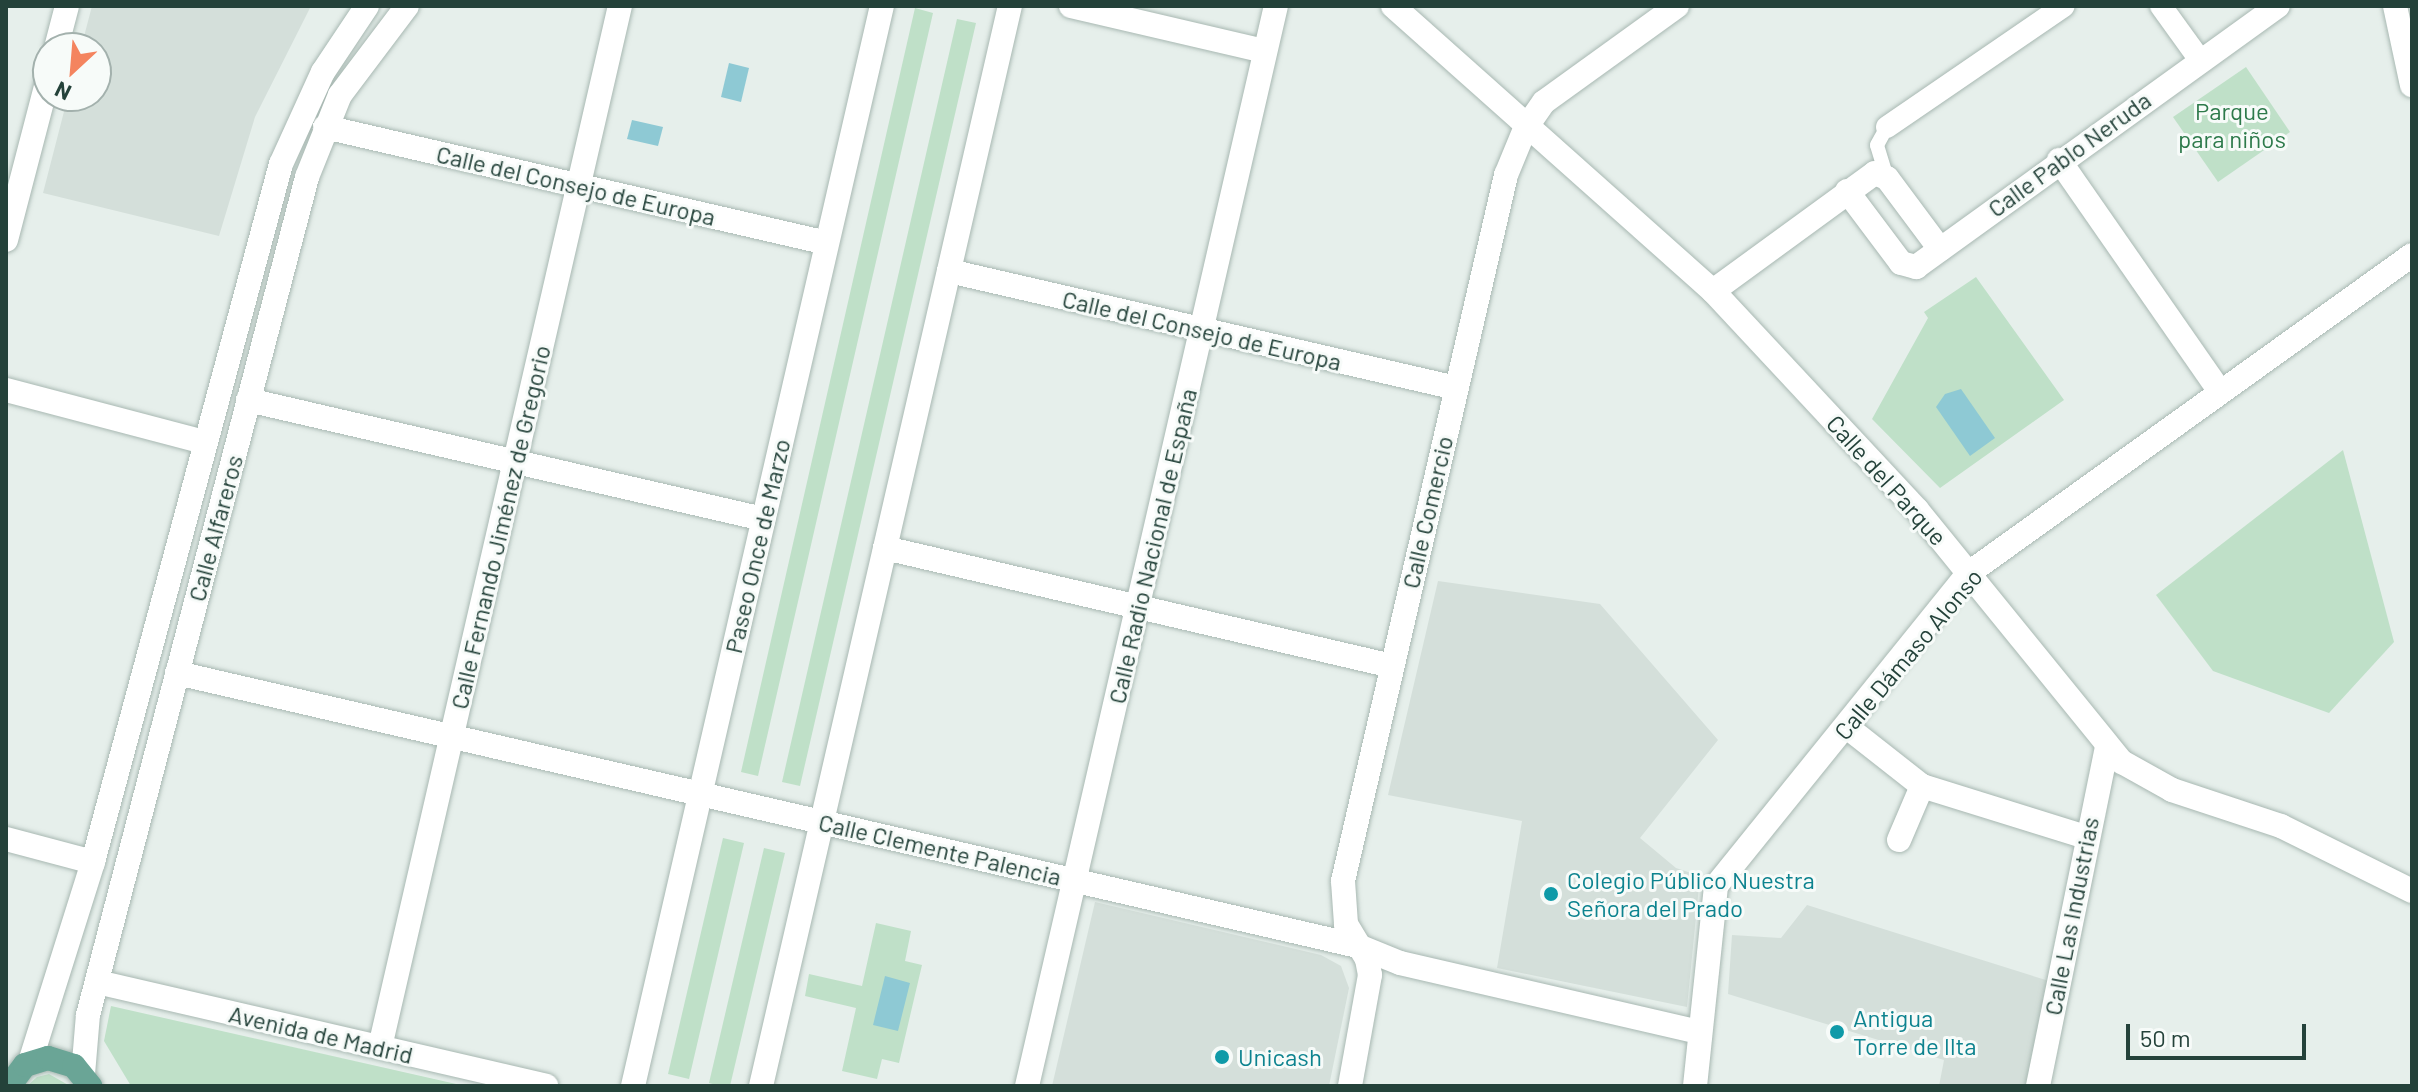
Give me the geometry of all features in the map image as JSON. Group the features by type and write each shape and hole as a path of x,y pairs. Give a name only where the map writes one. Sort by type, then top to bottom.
{"main road":[{"path":"9,1086 21,1063 60,1059 90,1081"}],"street":[{"path":"60,32 67,6"},
{"name":"Calle Alfareros","path":"21,1063 93,862 281,164 323,72 367,6"},
{"name":"Calle Alfareros","path":"90,1081 97,982 307,177 325,127 355,70 407,6"},
{"name":"Calle Fernando Jiménez de Gregorio","path":"380,1047 620,6"},
{"name":"Paseo Once de Marzo","path":"633,1086 882,6"},
{"path":"761,1086 1010,6"},
{"path":"1071,6 1265,51"},
{"name":"Calle Radio Nacional de España","path":"1027,1086 1276,6"},
{"name":"Calle del Parque","path":"1393,6 1713,291 1917,510 2107,747 2162,786 2281,826 2412,891"},
{"name":"Calle Comercio","path":"1350,1086 1370,983 1367,959 1346,924 1343,881 1502,187 1527,126 1556,92 1677,6"},
{"path":"1887,127 2064,6"},
{"path":"2161,6 2200,60"},
{"path":"2395,6 2412,85"},
{"name":"Calle Pablo Neruda","path":"1847,191 1904,265 1916,267 2264,10"},
{"path":"6,240 15,170 36,112"},
{"name":"Calle del Consejo de Europa","path":"325,127 827,243"},
{"path":"2059,160 2220,392"},
{"path":"1713,291 1872,174 1887,178 1940,249"},
{"name":"Calle Dámaso Alonso","path":"1695,1086 1716,886 1969,573 2412,255"},
{"name":"Calle del Consejo de Europa","path":"949,271 1456,388"},
{"path":"6,390 204,442"},
{"path":"248,400 763,519"},
{"path":"885,548 1392,666"},
{"name":"Calle Clemente Palencia","path":"177,673 1358,946 1400,963 1700,1032"},
{"path":"1847,727 1922,786 2086,837"},
{"name":"Calle Las Industrias","path":"2038,1086 2086,837 2107,747"},
{"path":"1899,840 1922,786"},
{"path":"6,839 93,862"},
{"name":"Avenida de Madrid","path":"97,982 546,1086"}],"lane":[{"path":"1887,127 1877,152 1887,178"}],"shaded area":[{"path":"92,6 311,6 255,117 219,236 43,193 64,112 112,112 112,32 85,32"},
{"path":"1438,581 1600,604 1718,740 1640,838 1676,868 1700,876 1687,1007 1497,968 1522,821 1388,795"},
{"path":"1095,902 1321,955 1341,966 1349,988 1329,1086 1052,1086"},
{"path":"1807,905 2049,981 2029,1086 1939,1086 1944,1060 1728,994 1732,935 1781,938"}],"green space":[{"path":"915,8 933,13 758,776 741,772"},
{"path":"957,19 976,23 800,786 782,782"},
{"name":"Parque para niños","path":"2246,67 2290,132 2218,182 2173,117"},
{"path":"1976,277 2064,400 1940,488 1872,419 1928,318 1924,312"},
{"path":"2343,450 2394,642 2329,713 2213,671 2156,595"},
{"path":"723,838 744,843 689,1079 668,1074"},
{"path":"764,848 785,853 730,1086 720,1086 709,1083"},
{"path":"876,923 911,931 905,961 922,965 899,1063 882,1059 877,1079 842,1071 856,1008 805,996 809,974 862,986"},
{"path":"111,1006 465,1086 131,1086 104,1041"},
{"path":"49,1074 70,1086 27,1086 37,1077"}],"water":[{"path":"729,63 749,68 741,102 721,97"},
{"path":"632,120 663,127 658,146 627,139"},
{"path":"1961,389 1995,438 1970,456 1936,407 1945,394"},
{"path":"885,976 910,983 898,1031 873,1025"}],"place":[{"name":"Colegio Público Nuestra Señora del Prado","path":"1551,894"},
{"name":"Antigua Torre de Ilta","path":"1837,1032"},
{"name":"Unicash","path":"1222,1057"}]}
